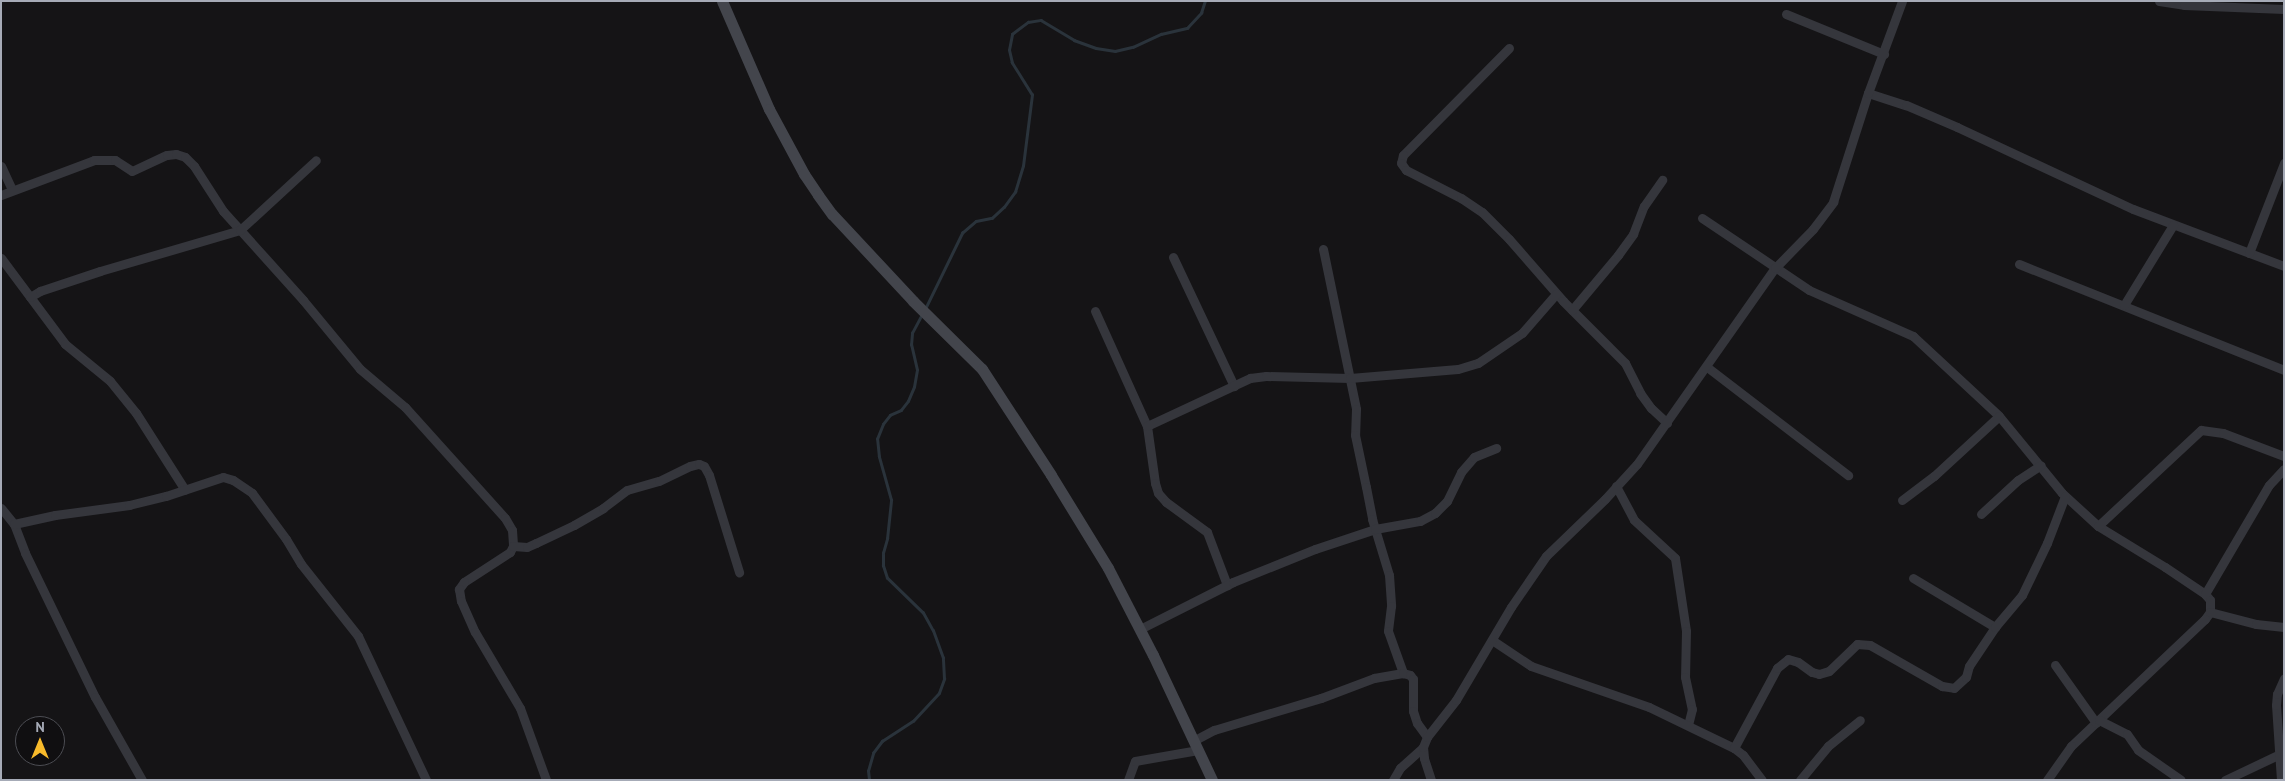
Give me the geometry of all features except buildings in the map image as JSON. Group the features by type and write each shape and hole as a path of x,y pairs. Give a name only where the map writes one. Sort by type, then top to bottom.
{"main road":[{"path":"722,1 769,109 804,174 832,214 913,302 942,328 982,369 1007,406 1108,568 1140,629 1212,780"}],"street":[{"path":"1393,780 1400,768 1423,747 1427,738 1456,700 1511,607 1546,556 1637,464 1775,268 1812,229 1833,202 1868,93 1902,1"},
{"path":"2160,1 2184,5 2284,9"},
{"path":"1786,14 1884,54"},
{"path":"1509,48 1403,156 1401,163 1406,170 1461,198 1482,212 1509,239 1556,294 1625,363 1640,392 1651,408 1667,423"},
{"path":"1868,93 1915,109 2063,178 2173,225 2284,266"},
{"path":"1,195 94,160 115,160 132,171 167,155 176,154 186,157 194,166 223,211 304,300 360,370 405,407 506,518 512,530 513,546 510,552 464,582 459,589 461,601 475,632 520,708 546,780"},
{"path":"30,297 40,291 100,271 240,230 316,160"},
{"path":"2248,253 2284,163"},
{"path":"1,166 12,190"},
{"path":"1572,310 1633,234 1644,206 1662,180"},
{"path":"1702,218 1809,290 1913,336 1999,416 2065,496 2098,526 2205,594 2210,600 2210,612 2071,746 2047,780"},
{"path":"2124,305 2173,225"},
{"path":"1323,249 1356,409 1355,435 1375,529 1389,575 1391,606 1388,631 1403,673"},
{"path":"1173,257 1234,386"},
{"path":"1,258 65,344 110,381 136,413 184,490"},
{"path":"2019,264 2284,370"},
{"path":"1147,426 1250,378 1266,376 1350,378 1458,369 1478,363 1522,333 1556,294"},
{"path":"1095,311 1147,426 1155,484 1158,493 1166,502 1207,532 1227,585"},
{"path":"1707,367 1848,475"},
{"path":"1902,500 1934,476 1999,416"},
{"path":"2098,526 2201,430 2223,433 2284,456"},
{"path":"1140,629 1227,585 1315,549 1375,529 1420,521 1435,513 1447,500 1461,472 1474,457 1496,448"},
{"path":"513,546 527,547 574,525 603,508 627,490 659,481 690,466 699,464 704,466 709,475 739,572"},
{"path":"1981,514 2018,480 2041,465"},
{"path":"2205,594 2269,485 2284,469"},
{"path":"14,524 55,515 129,505 223,477 233,480 252,493 286,539 301,564 358,636 426,780"},
{"path":"1616,486 1634,520 1675,558 1686,631 1686,677 1692,709 1688,725"},
{"path":"1734,748 1777,668 1788,659 1798,662 1812,672 1819,674 1829,671 1857,644 1870,645 1942,686 1954,688 1966,677 1969,666 1995,627 2022,595 2034,572 2065,496"},
{"path":"1,508 14,524 25,553 95,697 142,780"},
{"path":"1913,578 1995,627"},
{"path":"2210,612 2256,624 2284,627"},
{"path":"1492,640 1531,666 1649,707 1734,748 1743,755 1762,780"},
{"path":"2055,664 2098,721 2127,734 2138,750 2181,780"},
{"path":"1128,780 1135,761 1196,745 1214,730 1321,698 1374,678 1403,673 1410,675 1413,679 1413,711 1417,723 1427,738"},
{"path":"2281,780 2276,706 2277,694 2284,678"},
{"path":"1800,780 1828,746 1860,720"},
{"path":"1423,747 1431,780"},
{"path":"2225,780 2280,754"}],"waterway":[{"path":"925,309 962,233 976,221 992,218 1004,207 1015,192 1023,166 1032,95 1012,63 1009,50 1012,34 1028,22 1041,20 1074,40 1096,48 1115,51 1133,47 1161,34 1187,28 1201,13 1205,1"},
{"path":"869,780 868,771 873,753 882,741 913,721 939,693 944,679 943,658 933,631 923,613 887,578 883,566 883,553 887,539 891,500 879,457 877,439 883,424 890,415 901,410 908,401 914,387 917,370 911,345 912,333 922,314"}]}
